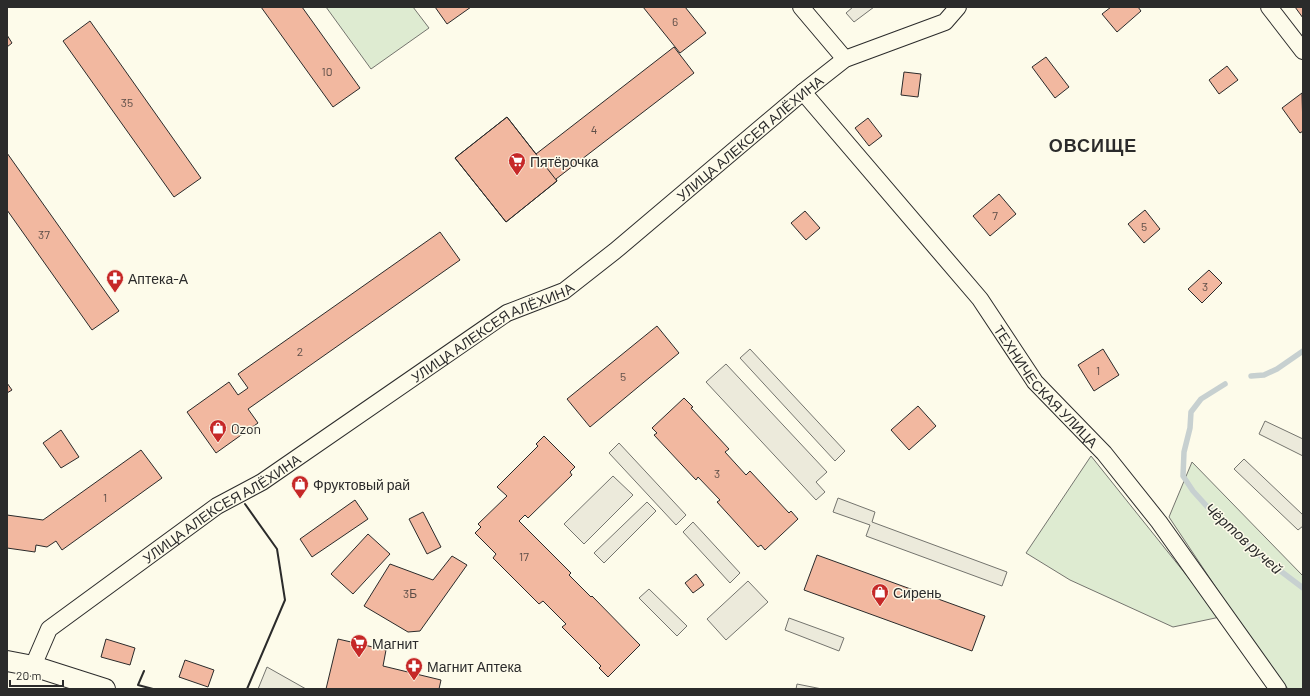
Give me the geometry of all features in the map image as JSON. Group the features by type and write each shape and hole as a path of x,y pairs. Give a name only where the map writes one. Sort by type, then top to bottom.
{"street":[{"path":"801,7 845,59"},
{"name":"УЛИЦА АЛЕКСЕЯ АЛЁХИНА","path":"33,666 49,629 217,506 262,482 506,313 564,291 615,251 803,92 845,59 945,22 958,7"},
{"path":"1269,7 1303,51"},
{"name":"ТЕХНИЧЕСКАЯ УЛИЦА","path":"803,92 980,299 1035,382 1104,453 1159,522 1278,689"},
{"path":"7,661 33,666 105,689"}],"green space":[{"path":"326,7 413,7 429,28 371,69"},
{"path":"1091,456 1220,617 1173,627 1070,580 1026,553"},
{"path":"1192,462 1303,576 1303,689 1288,689 1251,640 1169,517"}],"shaded area":[{"path":"853,7 874,7 854,22 846,13"},
{"path":"750,349 845,451 835,461 740,358"},
{"path":"726,364 827,472 816,482 825,492 816,500 706,382"},
{"path":"1265,421 1303,439 1303,456 1259,434"},
{"path":"619,443 686,515 676,525 609,453"},
{"path":"1244,459 1303,515 1303,526 1298,530 1234,469"},
{"path":"613,476 633,495 584,544 564,524"},
{"path":"838,498 875,512 872,522 1007,572 1002,586 866,536 870,525 833,512"},
{"path":"647,502 656,511 604,563 594,553"},
{"path":"693,522 740,573 730,583 683,532"},
{"path":"748,581 768,602 726,640 707,619"},
{"path":"649,589 687,626 677,636 639,598"},
{"path":"789,618 844,638 839,651 785,630"},
{"path":"267,667 306,689 258,689"},
{"path":"797,684 822,689 796,689"}],"building":[{"path":"261,7 302,7 360,88 333,107"},
{"path":"435,7 471,7 447,24"},
{"path":"643,7 685,7 706,33 680,53"},
{"path":"1111,7 1138,7 1141,11 1117,32 1102,14"},
{"path":"1295,7 1303,7 1303,18"},
{"path":"90,21 201,178 174,197 63,41"},
{"path":"7,35 12,43 7,47"},
{"path":"674,47 694,73 556,179 557,181 506,222 455,158 507,117 536,154"},
{"path":"1046,57 1069,87 1055,98 1032,67"},
{"path":"1227,66 1238,80 1219,94 1209,80"},
{"path":"904,72 921,74 918,97 901,95"},
{"path":"1302,93 1303,131 1300,133 1282,108"},
{"path":"507,117 557,181 506,222 455,158"},
{"path":"868,118 882,136 869,146 855,128"},
{"path":"7,153 119,311 92,330 7,210"},
{"path":"999,194 1016,214 990,236 973,216"},
{"path":"1145,210 1160,229 1144,243 1128,224"},
{"path":"805,211 820,228 806,240 791,223"},
{"path":"440,232 460,260 248,409 258,423 216,453 187,412 229,382 238,395 248,388 238,374"},
{"path":"1209,270 1222,283 1202,303 1188,289"},
{"path":"657,326 679,353 590,427 567,399"},
{"path":"1103,349 1119,375 1094,391 1078,365"},
{"path":"7,383 12,390 7,393"},
{"path":"684,398 693,407 691,408 729,449 725,452 746,475 750,471 789,513 791,511 798,519 765,550 761,545 758,547 717,502 720,500 698,477 696,480 654,435 657,433 652,428"},
{"path":"918,406 936,426 909,450 891,430"},
{"path":"61,430 79,457 61,468 43,443"},
{"path":"544,436 575,467 570,472 572,475 528,518 525,515 519,521 571,573 569,575 640,645 608,677 599,668 601,666 562,627 566,624 543,601 539,604 493,558 496,554 475,533 481,527 478,524 507,496 497,487 538,446 536,444"},
{"path":"141,450 162,478 62,550 56,541 47,547 36,545 35,552 7,548 7,515 43,520"},
{"path":"355,500 368,519 312,557 300,539"},
{"path":"423,512 441,547 427,554 409,519"},
{"path":"368,534 390,554 353,594 331,574"},
{"path":"817,555 985,616 972,651 804,590"},
{"path":"452,556 467,565 420,631 408,632 364,606 390,564 433,580"},
{"path":"696,574 704,585 693,593 685,583"},
{"path":"106,639 135,648 130,665 101,657"},
{"name":"Магнит","path":"338,639 386,650 383,666 441,680 439,689 326,689"},
{"path":"185,660 214,670 208,687 179,677"}],"waterway":[{"name":"Чёртов ручей","path":"1251,376 1264,375 1277,369 1303,351"},
{"name":"Чёртов ручей","path":"1225,384 1201,399 1191,412 1190,428 1184,452 1183,476 1193,491 1213,513 1258,554 1303,588"}],"wall":[{"path":"245,504 277,549 285,600 247,689"},
{"path":"144,671 138,685 153,689"}],"place":[{"name":"Пятёрочка","path":"517,176"},
{"name":"Аптека-А","path":"115,293"},
{"name":"Ozon","path":"218,443"},
{"name":"Фруктовый рай","path":"300,499"},
{"name":"Сирень","path":"880,607"},
{"name":"Магнит","path":"359,658"},
{"name":"Магнит Аптека","path":"414,681"}],"district":[{"name":"ОВСИЩЕ","path":"1093,145"}]}
